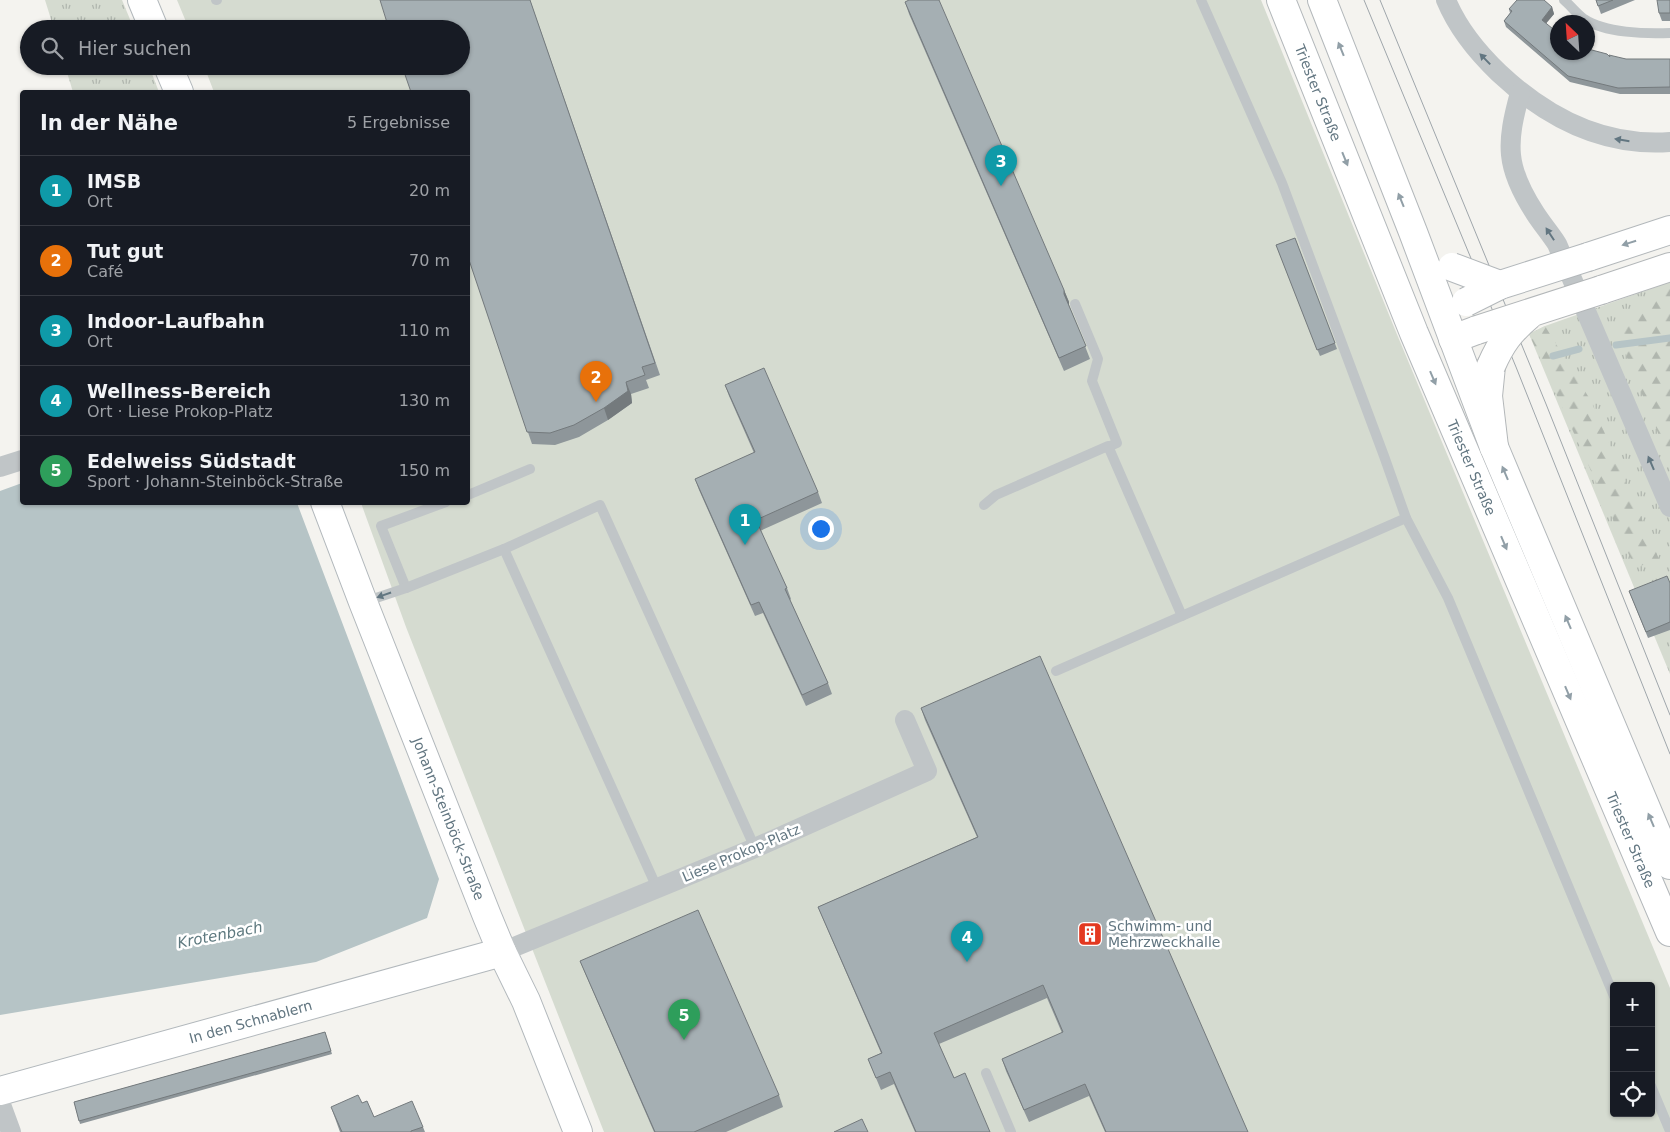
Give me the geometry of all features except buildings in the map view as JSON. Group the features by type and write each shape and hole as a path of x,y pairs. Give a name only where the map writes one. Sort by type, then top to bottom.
{"main road":[{"path":"142,0 150,20"},
{"name":"Triester Straße","path":"1281,0 1414,333 1670,932"},
{"name":"Triester Straße","path":"1322,0 1414,232 1454,306 1465,335 1494,446 1670,865"},
{"path":"172,75 178,90"},
{"path":"1414,333 1454,306 1500,285 1670,230"},
{"path":"1414,232 1452,268 1500,285"},
{"path":"1414,333 1465,335 1670,267"},
{"path":"1494,446 1488,396 1491,366 1500,345 1518,324 1532,312"},
{"name":"Johann-Steinböck-Straße","path":"326,505 502,952 526,1001 578,1132"},
{"name":"In den Schnablern","path":"0,1091 502,952"}],"street":[{"path":"1448,5 1467,38 1483,58 1520,93 1554,116 1616,139 1649,144 1670,142"},
{"path":"1520,93 1513,122 1510,146 1515,176 1535,214 1557,244 1670,508"},
{"path":"0,467 20,461"},
{"name":"Liese Prokop-Platz","path":"502,952 755,848 927,771 905,720"},
{"path":"0,1102 11,1132"}],"lane":[{"path":"1201,0 1282,183 1378,438 1406,518 1448,598 1610,986"},
{"path":"1564,0 1585,20 1613,30 1651,34 1670,33"},
{"path":"984,505 996,495 1117,443 1092,381 1098,359 1075,304"},
{"path":"1108,447 1182,616"},
{"path":"470,494 530,469"},
{"path":"406,588 381,526 438,505"},
{"path":"363,602 406,588 504,549 600,505 755,848"},
{"path":"1056,671 1406,518"},
{"path":"504,549 656,888"},
{"path":"986,1073 1011,1132"},
{"path":"1655,1095 1670,1131"}],"green space":[{"path":"45,0 122,0 130,20 51,20"},
{"path":"177,0 1261,0 1396,332 1670,988 1670,1132 604,1132 406,627 362,505 470,505 470,90 213,90 207,75 470,75 470,20 185,20"},
{"path":"68,75 152,75 158,90 72,90"},
{"path":"1670,282 1670,674 1529,334 1545,326"},
{"path":"1670,282 1670,462 1616,331 1661,285"},
{"path":"1545,326 1591,401 1659,559 1635,568 1529,334"}],"water":[{"name":"Krotenbach","path":"20,484 20,505 298,505 439,879 427,918 316,962 0,1015 0,491"}],"waterway":[{"path":"1616,345 1670,338"},
{"path":"1553,356 1579,349"}],"tram line":[{"path":"1364,0 1516,367 1670,754"},
{"path":"1380,0 1546,404 1670,715"}],"place":[{"name":"Indoor-Laufbahn","path":"1001,186"},
{"name":"Tut gut","path":"596,402"},
{"name":"IMSB","path":"745,545"},
{"name":"Schwimm- und Mehrzweckhalle","path":"1090,934"},
{"name":"Wellness-Bereich","path":"967,962"},
{"name":"Edelweiss Südstadt","path":"684,1040"}]}
